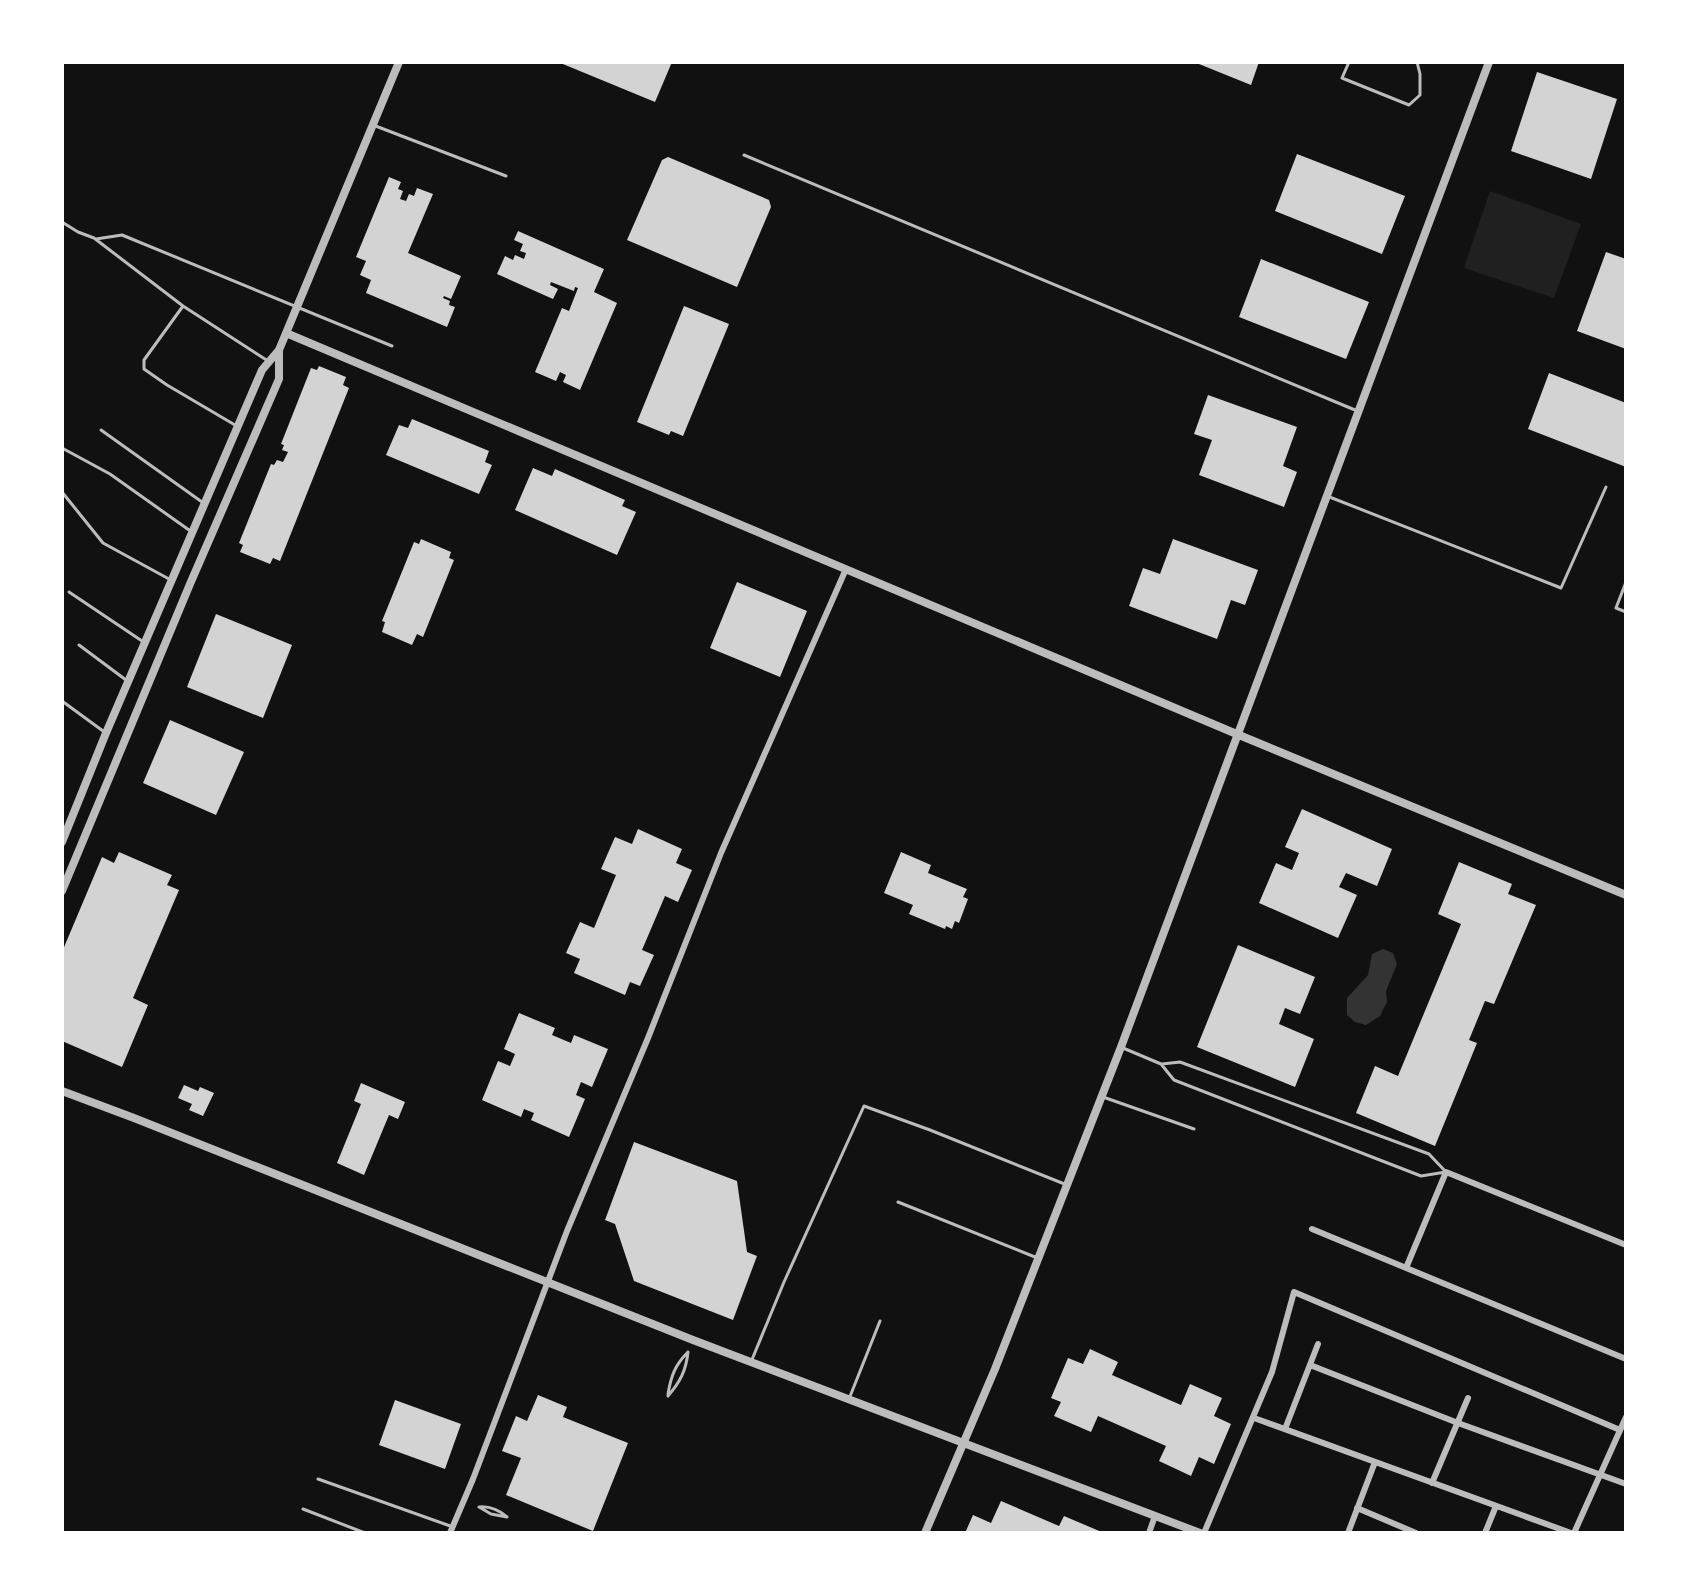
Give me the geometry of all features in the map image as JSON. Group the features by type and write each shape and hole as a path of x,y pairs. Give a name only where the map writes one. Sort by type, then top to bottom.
{"street":[{"path":"62,891 279,379 279,350 399,62"},
{"path":"925,1533 1039,1259 1121,1047 1489,62"},
{"path":"286,333 1626,895"},
{"path":"62,842 262,370 279,350"},
{"path":"452,1530 567,1231 721,853 846,569"},
{"path":"129,682 146,691"},
{"path":"62,1091 849,1401 1202,1533 1272,1372 1294,1292 1620,1430"},
{"path":"1406,1268 1446,1172 1626,1245"},
{"path":"1312,1229 1626,1359"},
{"path":"1285,1429 1318,1344"},
{"path":"1310,1365 1626,1484"},
{"path":"1432,1483 1468,1398"},
{"path":"1254,1418 1572,1533 1626,1417"},
{"path":"1348,1533 1375,1462"},
{"path":"1485,1533 1496,1506"},
{"path":"1357,1508 1416,1533"},
{"path":"1149,1533 1155,1516"}],"lane":[{"path":"1349,62 1342,78 1409,105 1420,95 1417,62"},
{"path":"373,125 506,176"},
{"path":"744,155 1359,412"},
{"path":"62,222 95,238 183,306 268,361"},
{"path":"95,238 122,235 392,346"},
{"path":"183,306 144,360 144,369 238,427"},
{"path":"101,430 205,504"},
{"path":"62,448 110,474 192,533"},
{"path":"1327,496 1561,588 1606,487"},
{"path":"62,492 103,543 172,581"},
{"path":"1626,582 1616,608 1626,612"},
{"path":"69,592 145,643"},
{"path":"79,645 129,682"},
{"path":"62,701 106,733"},
{"path":"1121,1047 1161,1064 1174,1080 1421,1176 1446,1172"},
{"path":"1161,1064 1180,1062 1429,1154 1446,1172"},
{"path":"1101,1096 1194,1129"},
{"path":"751,1363 864,1106 1067,1185"},
{"path":"898,1202 1039,1259"},
{"path":"849,1401 880,1321"},
{"path":"688,1352 680,1382 668,1396 678,1362 688,1352"},
{"path":"318,1479 452,1530"},
{"path":"479,1507 500,1511 507,1517"},
{"path":"303,1509 365,1533"}],"shaded area":[{"path":"1490,191 1581,224 1554,298 1464,268"},
{"path":"1383,949 1393,953 1397,964 1386,991 1387,1002 1380,1016 1366,1025 1355,1022 1347,1015 1347,998 1368,975 1372,954"}],"building":[{"path":"558,62 672,62 655,102"},
{"path":"1194,62 1259,62 1251,85"},
{"path":"1537,72 1617,99 1591,179 1511,151"},
{"path":"1297,154 1405,196 1382,254 1275,211"},
{"path":"668,157 769,200 771,207 737,287 627,240 662,160"},
{"path":"389,177 401,182 398,189 403,191 400,199 406,201 409,194 414,196 417,188 433,194 408,253 461,276 451,299 443,298 455,307 447,327 366,293 371,280 360,275 366,261 356,257"},
{"path":"518,231 604,269 594,292 617,303 580,390 563,382 566,375 560,372 556,381 535,372 562,308 569,311 578,288 575,287 574,291 551,282 550,285 558,289 553,299 497,274 505,256 513,260 515,255 524,259 526,253 520,251 523,244 514,240"},
{"path":"1606,252 1626,259 1626,349 1577,331"},
{"path":"1261,259 1369,302 1346,359 1239,317"},
{"path":"684,306 729,324 683,436 671,431 669,435 637,422"},
{"path":"319,366 346,377 343,385 349,388 280,561 273,558 270,564 240,552 243,545 239,543 271,464 274,465 277,460 283,462 288,452 282,450 284,445 281,444 311,368 317,370"},
{"path":"1549,373 1626,403 1626,467 1528,429"},
{"path":"1208,395 1297,427 1283,466 1297,472 1284,507 1199,475 1212,440 1194,434"},
{"path":"412,419 489,451 485,462 492,465 479,494 386,455 399,425 408,428"},
{"path":"533,468 552,476 555,469 625,500 622,506 636,512 617,555 515,510"},
{"path":"421,539 451,552 449,558 454,560 423,637 417,634 412,645 382,632 385,622 382,621 414,542 419,544"},
{"path":"1173,539 1258,570 1245,605 1231,600 1217,639 1129,606 1143,568 1160,574"},
{"path":"737,582 807,611 780,677 710,648"},
{"path":"216,614 292,645 263,718 187,687"},
{"path":"170,720 244,752 216,815 143,783"},
{"path":"1302,809 1392,849 1377,886 1346,873 1339,887 1357,895 1338,938 1259,903 1276,863 1292,870 1299,853 1285,847"},
{"path":"638,829 682,849 676,863 692,870 678,902 665,896 642,950 654,955 640,986 630,982 625,995 574,973 580,959 566,953 580,922 594,928 616,875 601,869 615,837 632,844"},
{"path":"119,852 172,875 167,885 179,890 133,998 148,1005 122,1067 62,1041 62,952 102,857 114,863"},
{"path":"901,852 931,865 928,873 967,889 963,897 968,899 959,923 955,921 952,929 909,914 913,905 884,893"},
{"path":"1459,862 1512,884 1508,894 1536,905 1494,1004 1485,1001 1469,1040 1477,1043 1435,1146 1356,1113 1375,1066 1398,1076 1461,924 1438,914"},
{"path":"1238,945 1315,977 1300,1014 1285,1008 1279,1024 1314,1039 1295,1087 1197,1047"},
{"path":"519,1013 555,1028 552,1035 571,1043 574,1035 608,1049 592,1087 581,1082 576,1095 585,1099 569,1137 531,1120 534,1113 524,1109 521,1117 482,1100 498,1061 510,1066 515,1054 504,1049"},
{"path":"361,1083 405,1102 398,1119 389,1115 364,1175 337,1163 361,1104 354,1101"},
{"path":"184,1085 214,1093 203,1116 189,1110 192,1104 178,1098"},
{"path":"634,1142 737,1181 747,1252 757,1256 733,1320 634,1281 615,1224 605,1220"},
{"path":"1090,1349 1118,1362 1112,1375 1181,1405 1190,1384 1222,1398 1214,1416 1231,1424 1214,1464 1199,1457 1191,1476 1159,1461 1166,1446 1098,1416 1091,1432 1054,1416 1061,1402 1051,1398 1068,1358 1083,1364"},
{"path":"538,1395 567,1407 563,1417 628,1443 593,1531 506,1495 521,1458 502,1451 516,1416 527,1421"},
{"path":"395,1400 461,1424 445,1469 379,1445"},
{"path":"1001,1501 1059,1526 1064,1516 1104,1533 965,1533 973,1515 991,1523"}]}
